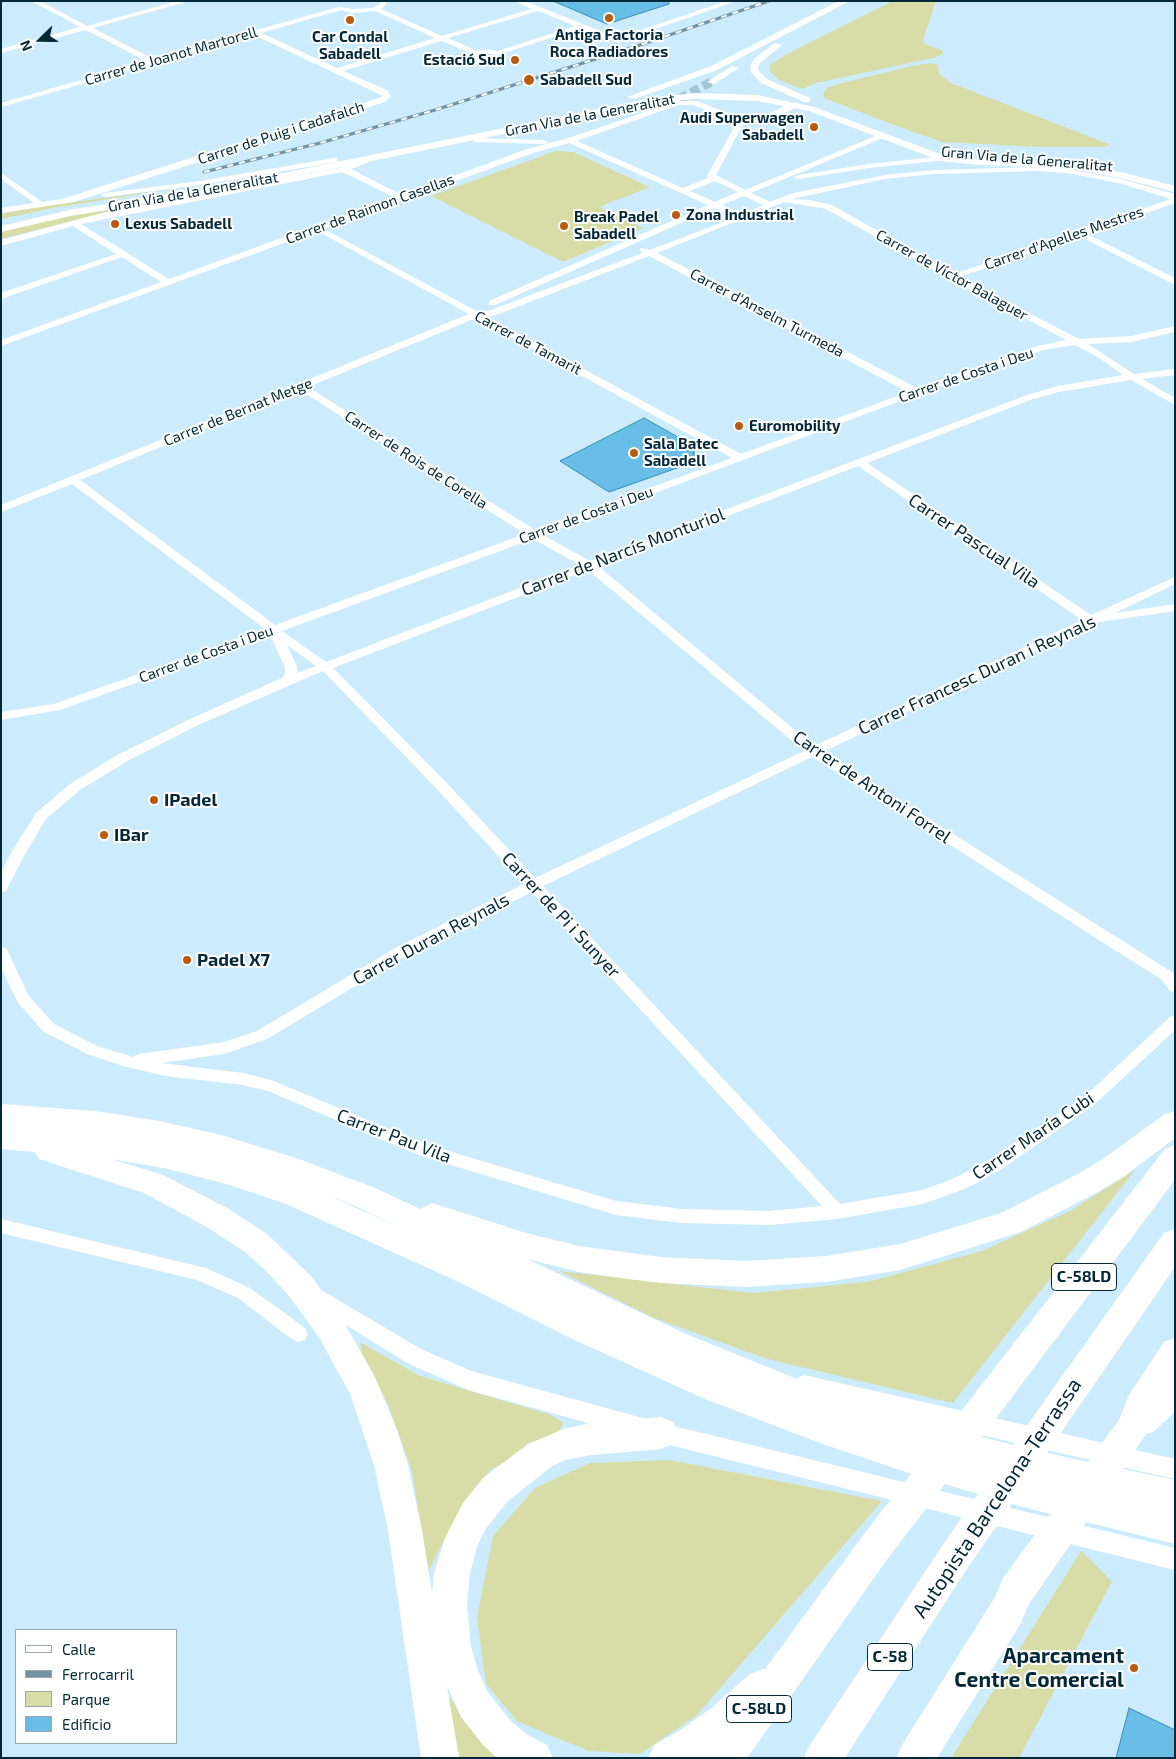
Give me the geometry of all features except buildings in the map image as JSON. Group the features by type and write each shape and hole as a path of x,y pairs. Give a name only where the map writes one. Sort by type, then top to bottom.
{"highway":[{"path":"1,1115 94,1123 192,1140 288,1168 365,1196 526,1246 579,1259 661,1270 746,1274 826,1269 900,1257 948,1244 1010,1222 1088,1184 1140,1149 1175,1122"},
{"path":"1,1137 134,1177 174,1193 216,1216 256,1244 300,1286 330,1327 360,1380 380,1430 391,1465 406,1539 440,1758"},
{"path":"1,1137 107,1146 167,1157 230,1173 296,1195 470,1273 581,1328 716,1388 820,1428 906,1458 1019,1490 1175,1527"},
{"name":"C-58LD","path":"724,1758 879,1542 992,1398 1175,1157"},
{"path":"365,1196 615,1316 738,1370 814,1400 910,1433 1035,1467 1175,1496"},
{"name":"Autopista Barcelona-Terrassa","path":"824,1758 956,1555 1175,1242"},
{"path":"915,1758 1008,1610 1016,1591 1152,1407 1175,1352"},
{"path":"534,1758 513,1747 496,1732 474,1704 459,1670 453,1646 449,1606 452,1573 462,1538 475,1515 495,1490 540,1455 564,1445 591,1439 661,1433"},
{"path":"667,1758 692,1744 723,1722 795,1659"}],"street":[{"path":"34,1 153,62"},
{"path":"1,51 186,1"},
{"path":"341,4 362,11 382,6 384,1"},
{"path":"518,1 618,40 733,1"},
{"path":"603,105 714,68 846,1"},
{"name":"Carrer de Joanot Martorell","path":"1,105 255,32 341,4"},
{"path":"375,9 476,53 497,52 581,26"},
{"path":"255,32 338,70 536,9"},
{"path":"711,82 819,15"},
{"path":"819,15 768,52 754,66 755,72 764,82 828,108"},
{"path":"476,53 471,56 472,60 486,63 502,59 503,55 497,52"},
{"name":"Carrer de Puig i Cadafalch","path":"64,201 174,174 382,100 387,96 384,92 338,70"},
{"name":"Gran Via de la Generalitat","path":"1,222 56,210 216,183 656,95 707,90 778,95 828,108 926,148 952,155 996,159 1095,162 1163,175"},
{"name":"Gran Via de la Generalitat","path":"1,228 70,213 214,190 672,98 737,96 796,105 941,158 1002,163 1069,165 1125,176 1175,189"},
{"name":"Carrer de Raimon Casellas","path":"1,343 530,151 565,142 680,102 694,103 741,121"},
{"path":"773,203 746,193 711,176 741,121 747,123 756,122 796,105"},
{"path":"420,149 520,134 653,106"},
{"path":"770,183 881,137"},
{"path":"477,140 565,142 743,217"},
{"path":"770,183 869,166 941,158 1019,161 1046,160"},
{"name":"Carrer de Puig i Cadafalch","path":"1,211 195,183 334,160"},
{"path":"1,243 73,223 130,210 342,170 366,160"},
{"name":"Carrer de Bernat Metge","path":"773,203 780,197 825,181 875,172 949,165 1002,163"},
{"path":"1069,165 1118,171 1175,184"},
{"name":"Carrer de Bernat Metge","path":"1,509 476,315 493,312 743,217 773,203 830,187 934,172 1036,169 1067,171 1120,181 1175,198"},
{"path":"342,170 348,171 402,198"},
{"name":"Carrer de Puig i Cadafalch","path":"174,174 186,183 195,183"},
{"path":"1,175 41,205"},
{"path":"682,190 715,178"},
{"name":"Carrer de Bernat Metge","path":"476,315 481,308 770,183"},
{"path":"829,207 825,199 830,187"},
{"name":"Carrer d'Apelles Mestres","path":"953,277 1175,198"},
{"name":"Carrer de Víctor Balaguer","path":"773,203 810,202 829,207 953,277 1099,354 1132,377 1175,402"},
{"path":"73,223 170,283"},
{"name":"Carrer de Tamarit","path":"317,228 740,458"},
{"path":"1079,233 1175,282"},
{"name":"Carrer d'Anselm Turmeda","path":"614,251 627,248 650,251 916,392"},
{"path":"1,296 123,254"},
{"name":"Carrer de Costa i Deu","path":"1,716 56,707 1041,348 1131,339 1175,329"},
{"name":"Carrer de Narcís Monturiol","path":"1,888 18,853 41,816 75,787 124,757 194,722 287,681 1030,397 1058,389 1175,372"},
{"name":"Carrer de Rois de Corella","path":"300,386 533,534"},
{"name":"Carrer Pascual Vila","path":"858,462 1090,620"},
{"name":"Carrer de Pi i Sunyer","path":"74,480 233,601 326,667 439,783 838,1212"},
{"name":"Carrer de Antoni Forrel","path":"533,534 589,565 613,583 813,752 1172,980"},
{"path":"1090,620 1175,580"},
{"name":"Carrer Francesc Duran i Reynals","path":"813,752 1090,620 1175,607"},
{"path":"274,629 291,667 291,674 287,681"},
{"name":"Carrer Duran Reynals","path":"126,1061 201,1053 240,1044 262,1035 402,951 483,909 813,752"},
{"name":"Carrer Pau Vila","path":"1,952 23,998 49,1028 92,1050 126,1061 166,1070 243,1079 271,1086 424,1150 616,1208 647,1213 712,1217 769,1218 838,1212"},
{"name":"Carrer María Cubi","path":"838,1212 923,1197 961,1183 994,1165 1089,1102 1175,1021"},
{"path":"1,1226 200,1273 244,1293 299,1334"},
{"path":"300,1286 414,1356 468,1380 661,1433 1175,1559"},
{"path":"738,1370 1175,1469"}],"green space":[{"path":"893,1 936,1 923,40 925,44 942,50 943,54 933,58 816,83 802,89 779,80 770,72 770,65 787,54"},
{"path":"932,63 938,65 939,74 951,83 1111,145 1103,147 1038,147 942,142 824,98 823,95 827,88 838,84 911,66"},
{"path":"556,151 573,152 650,187 599,207 643,228 563,262 431,196"},
{"path":"179,188 58,207 1,219 1,214 36,207"},
{"path":"159,202 107,212 1,239 1,231 75,215"},
{"path":"1135,1170 953,1403 767,1359 654,1318 559,1271 753,1293 867,1282 982,1251 1070,1211"},
{"path":"360,1342 420,1376 551,1415 564,1423 557,1433 489,1471 461,1508 428,1572 412,1471 388,1405 362,1353"},
{"path":"669,1460 882,1501 696,1716 640,1754 589,1751 518,1722 486,1684 477,1617 493,1536 535,1488 590,1463"},
{"path":"1081,1551 1112,1581 1019,1758 951,1758"},
{"path":"446,1694 494,1749 510,1758 460,1758"}],"tunnel":[{"path":"653,106 681,98 711,82"}],"railway":[{"path":"204,172 320,143 435,110 643,44 769,1"}],"place":[{"name":"Antiga Factoria Roca Radiadores","path":"609,18"},
{"name":"Car Condal Sabadell","path":"350,20"},
{"name":"Estació Sud","path":"515,60"},
{"name":"Sabadell Sud","path":"529,80"},
{"name":"Audi Superwagen Sabadell","path":"814,127"},
{"name":"Zona Industrial","path":"676,215"},
{"name":"Lexus Sabadell","path":"115,224"},
{"name":"Break Padel Sabadell","path":"564,226"},
{"name":"Euromobility","path":"739,426"},
{"name":"Sala Batec Sabadell","path":"634,453"},
{"name":"IPadel","path":"154,800"},
{"name":"IBar","path":"104,835"},
{"name":"Padel X7","path":"187,960"},
{"name":"Aparcament Centre Comercial","path":"1134,1668"}]}
